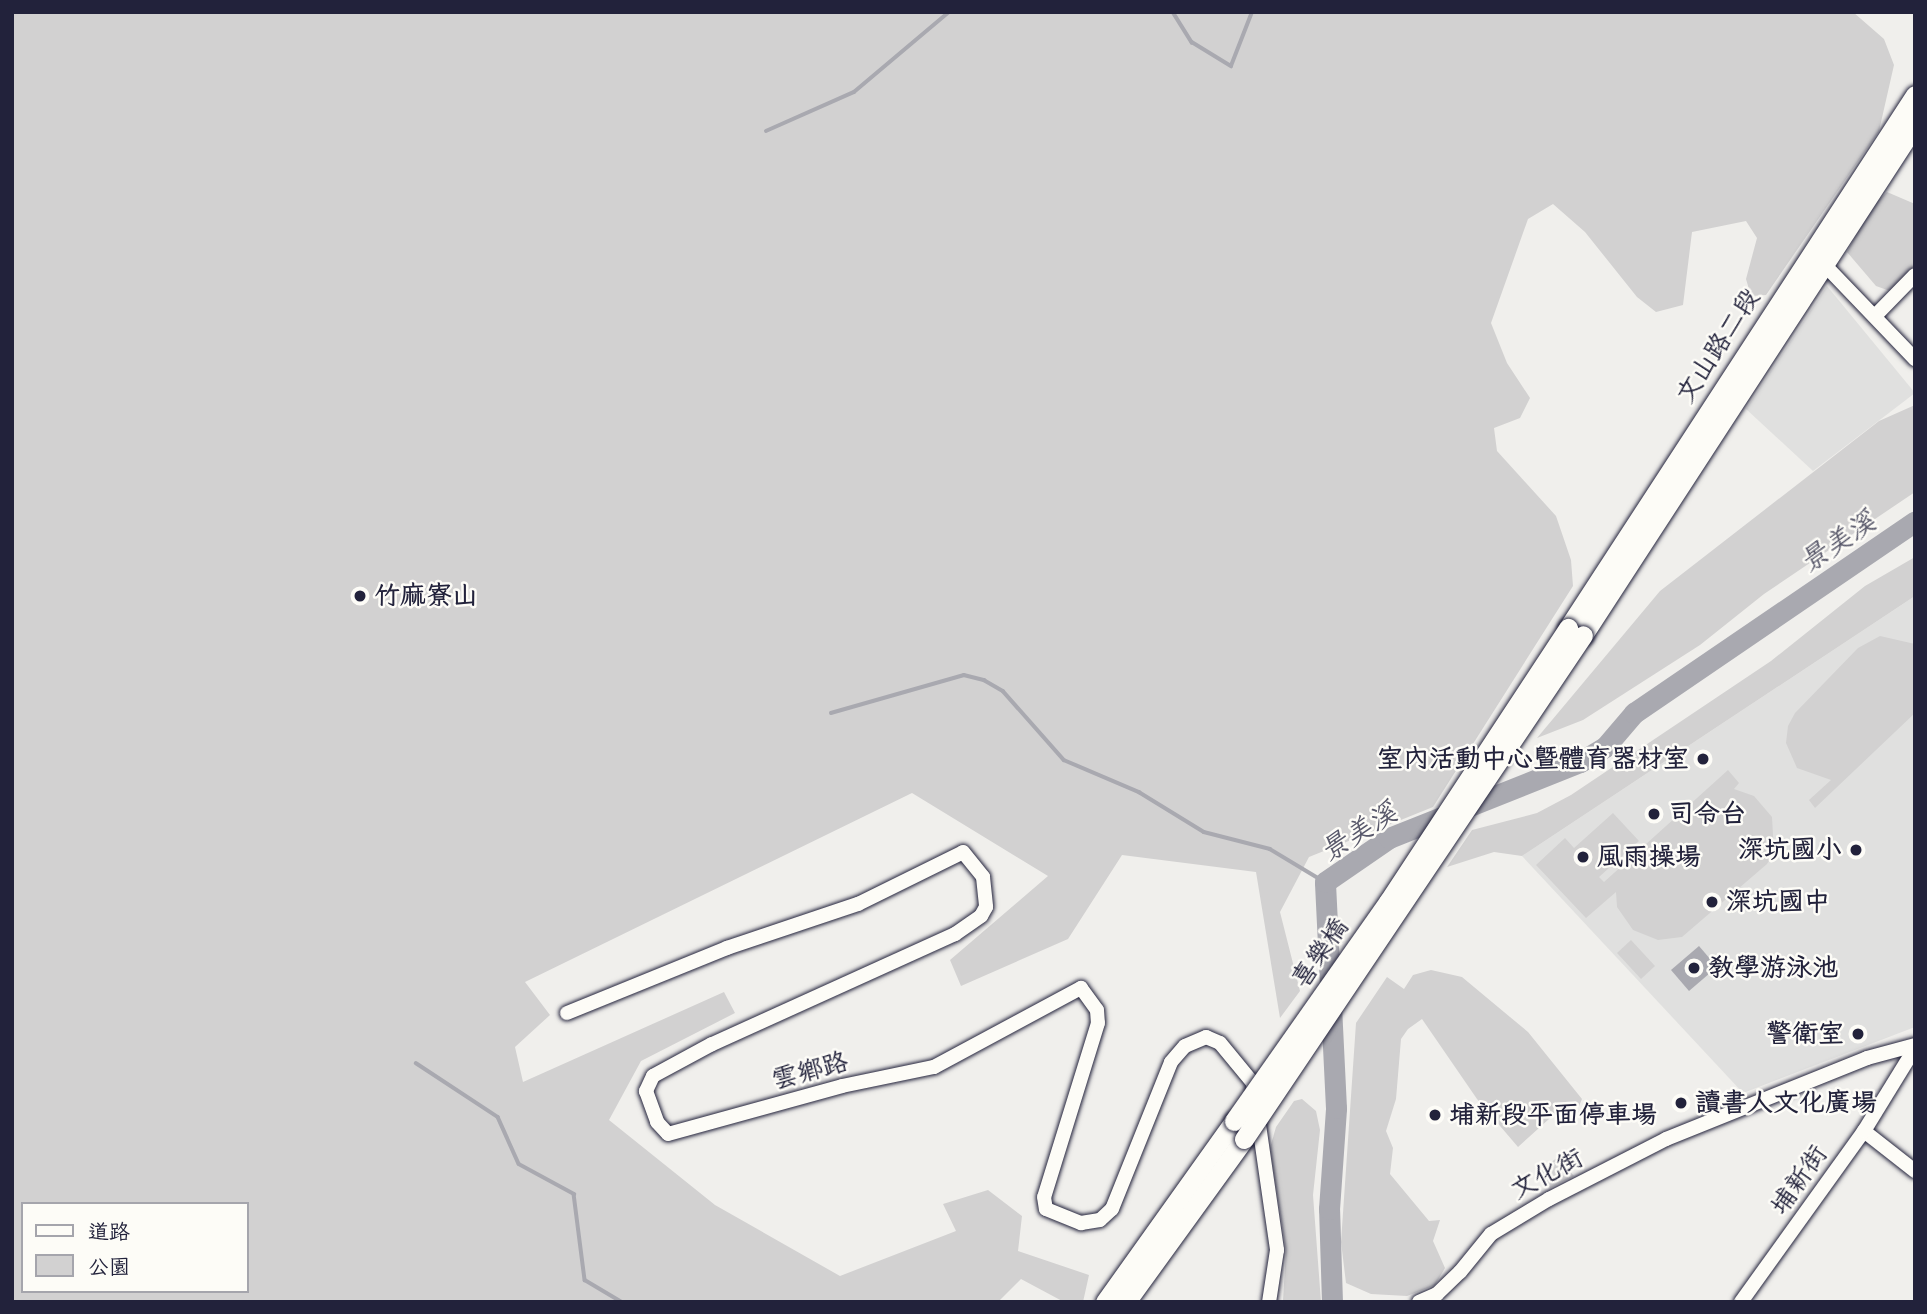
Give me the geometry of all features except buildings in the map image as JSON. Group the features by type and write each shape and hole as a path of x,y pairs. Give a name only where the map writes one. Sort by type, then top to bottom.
{"main road":[{"name":"文山路二段","path":"1576,632 1818,259 1915,94"},
{"name":"文山路二段","path":"1818,259 1915,125"},
{"name":"喜樂橋","path":"1105,1302 1576,632"},
{"name":"喜樂橋","path":"1126,1302 1368,959 1576,632"}],"street":[{"path":"1818,259 1915,359"},
{"path":"1875,316 1915,275"},
{"name":"雲鄉路","path":"567,1013 727,947 858,904 963,852 983,877 986,907 981,916 955,934 712,1044 653,1076 646,1091 657,1122 668,1135 842,1086 934,1067 1081,988 1097,1010 1098,1023 1044,1197 1046,1209 1081,1223 1100,1220 1112,1209 1171,1062 1185,1046 1206,1037 1220,1043 1252,1083 1277,1250 1269,1301"},
{"name":"埔新街","path":"1741,1302 1864,1131 1915,1046"},
{"name":"文化街","path":"1419,1302 1444,1286 1491,1234 1549,1199 1665,1139 1867,1058 1915,1046"},
{"path":"1864,1131 1915,1171"}],"shaded area":[{"path":"1827,286 1915,393 1813,471 1746,409"},
{"name":"深坑國中","path":"1915,596 1915,1027 1743,1093 1522,856"},
{"name":"教學游泳池","path":"1699,946 1717,967 1689,991 1671,970"}],"green space":[{"path":"12,12 1853,12 1884,39 1894,65 1879,131 1766,295 1751,296 1746,279 1757,238 1746,221 1692,232 1683,305 1656,312 1637,297 1585,232 1553,204 1528,219 1491,323 1507,363 1530,398 1520,418 1494,428 1497,451 1556,516 1571,560 1573,586 1433,807 1309,857 1280,912 1300,991 1280,1018 1256,872 1122,855 1068,939 961,986 950,960 1048,876 912,793 525,982 550,1015 515,1047 523,1082 724,992 735,1013 641,1061 609,1120 715,1205 840,1276 956,1231 943,1204 988,1190 1022,1216 1018,1251 1089,1275 1083,1302 1064,1302 1021,1279 998,1302 12,1302"},
{"path":"1887,192 1915,204 1915,265 1890,291 1876,286 1847,252 1870,209"},
{"path":"1915,405 1915,492 1764,594 1700,645 1583,720 1537,738 1660,591 1879,421"},
{"path":"1915,557 1915,596 1522,856 1494,852 1447,867 1472,830 1537,813 1571,795 1771,661 1865,586"},
{"path":"1880,636 1915,644 1915,713 1815,808 1809,800 1831,780 1797,768 1786,743 1788,726 1795,713 1858,648"},
{"path":"1728,770 1739,783 1734,789 1754,796 1772,817 1774,853 1767,864 1682,937 1658,940 1633,930 1617,907 1616,892 1586,918 1536,865 1565,838 1574,848 1613,813 1639,841 1599,877 1604,882"},
{"path":"1631,940 1655,966 1641,979 1617,953"},
{"path":"1431,970 1462,977 1528,1032 1582,1099 1579,1106 1559,1110 1518,1147 1477,1099 1422,1019 1408,1029 1401,1039 1396,1099 1386,1131 1393,1148 1390,1174 1429,1221 1440,1220 1433,1241 1445,1268 1435,1285 1407,1296 1371,1294 1346,1283 1341,1242 1356,1023 1387,977 1404,989 1413,975"},
{"path":"1302,1099 1316,1111 1320,1130 1313,1195 1321,1302 1283,1301 1286,1250 1270,1148 1276,1127 1294,1101"},
{"path":"1558,1157 1574,1176 1550,1188 1537,1173"}],"waterway":[{"path":"766,131 854,92 949,12"},
{"path":"1173,12 1192,42 1231,66 1252,12"},
{"name":"景美溪","path":"1332,1302 1329,1209 1336,1108 1325,882 1389,838 1580,762 1605,747 1634,713 1915,521"},
{"path":"831,713 964,675 984,680 1003,691 1064,760 1139,792 1204,832 1270,849 1325,882"},
{"path":"416,1063 498,1117 519,1164 574,1194 585,1280 622,1302"}],"place":[{"name":"竹麻寮山","path":"360,596"},
{"name":"室內活動中心暨體育器材室","path":"1703,759"},
{"name":"司令台","path":"1654,814"},
{"name":"深坑國小","path":"1856,850"},
{"name":"風雨操場","path":"1583,857"},
{"name":"深坑國中","path":"1712,902"},
{"name":"教學游泳池","path":"1694,968"},
{"name":"警衛室","path":"1858,1034"},
{"name":"讀書人文化廣場","path":"1681,1103"},
{"name":"埔新段平面停車場","path":"1435,1115"}]}
